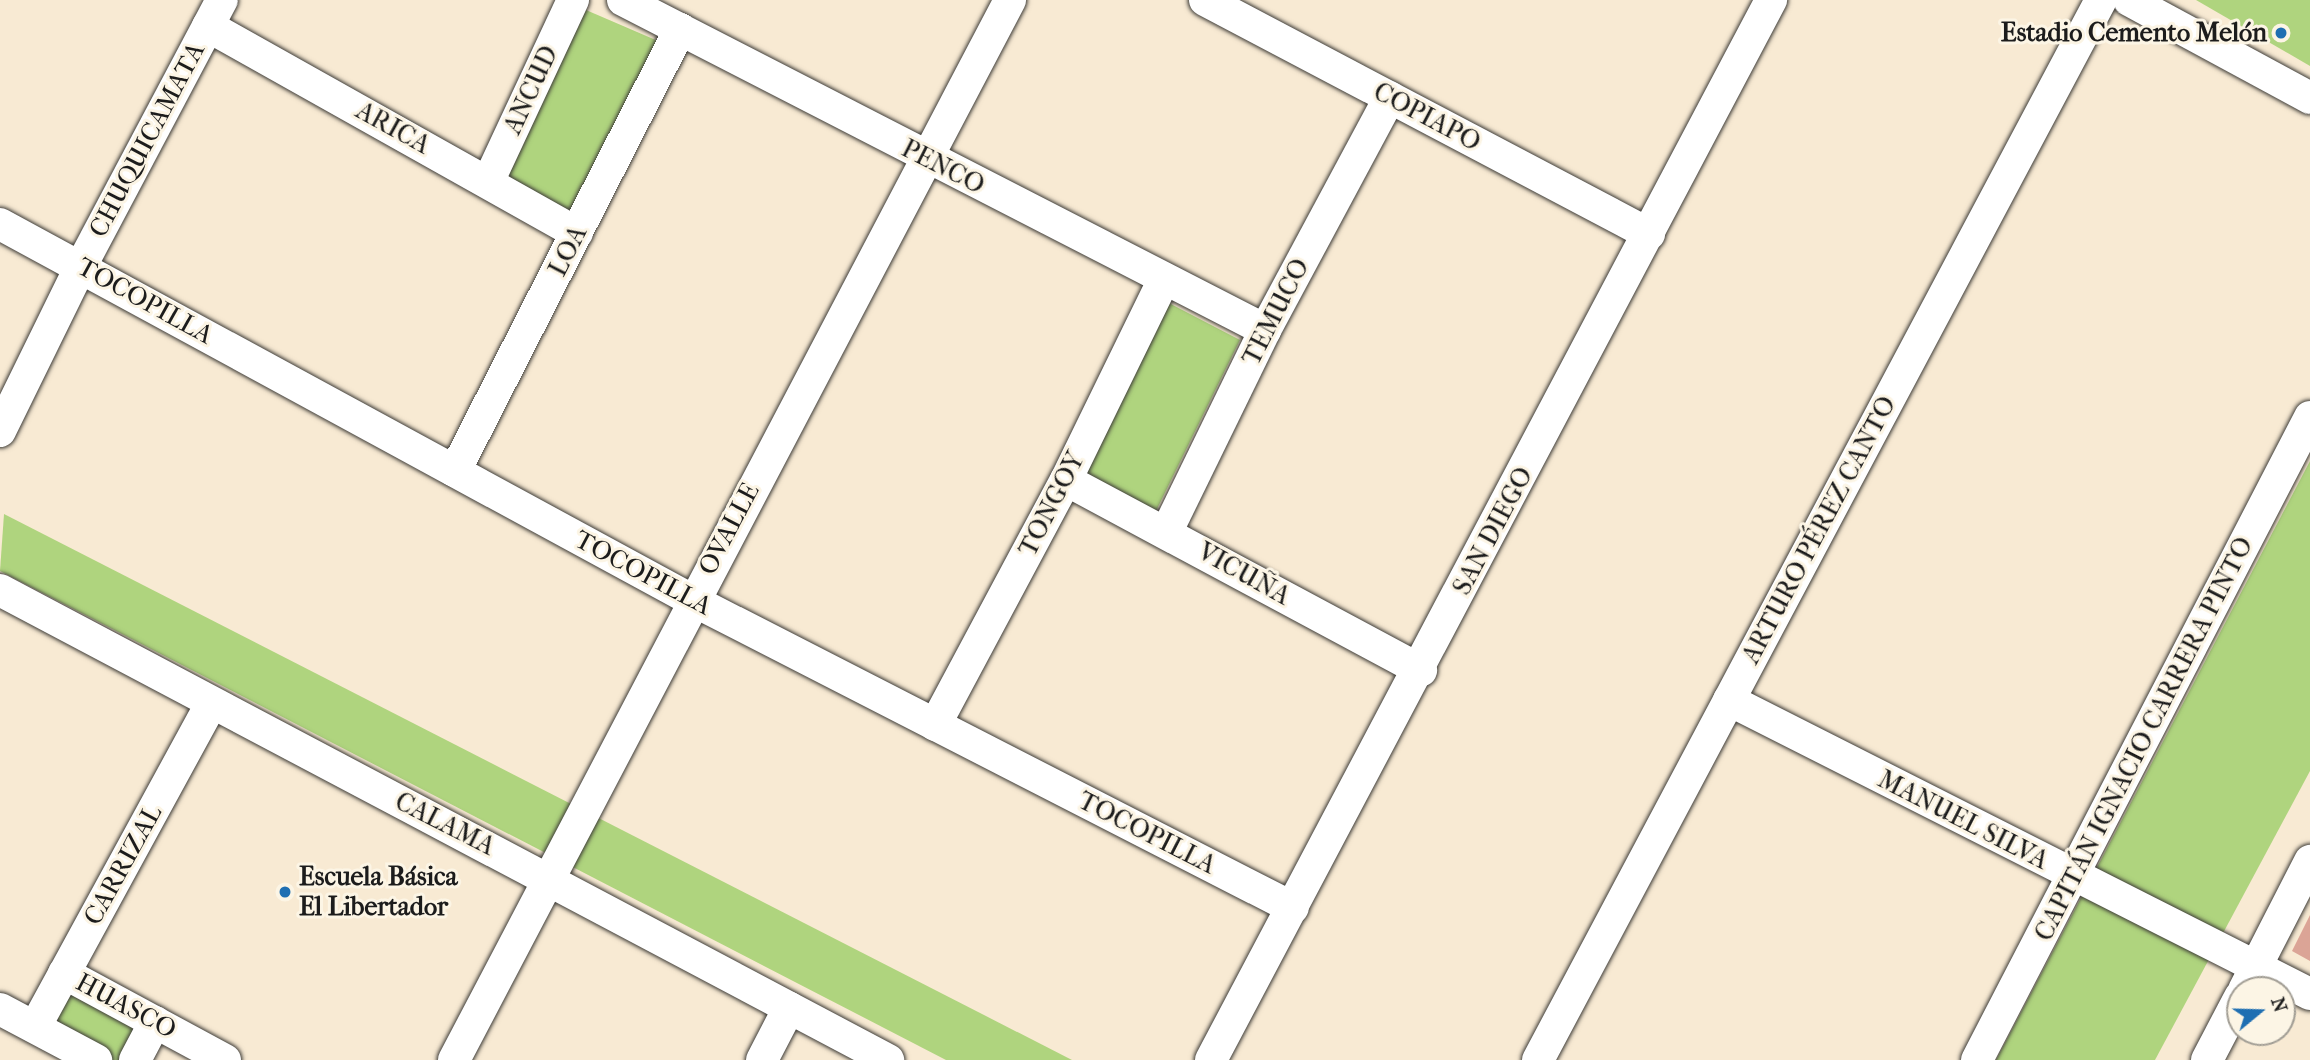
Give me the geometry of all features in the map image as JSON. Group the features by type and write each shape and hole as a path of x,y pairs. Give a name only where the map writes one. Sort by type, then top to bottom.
{"street":[{"name":"ANCUD","path":"489,180 573,0"},
{"name":"PENCO","path":"624,0 925,158 1265,330"},
{"name":"OVALLE","path":"454,1060 551,879 692,600 1010,0"},
{"name":"COPIAPO","path":"1205,0 1649,234"},
{"name":"SAN DIEGO","path":"1211,1060 1421,670 1771,0"},
{"name":"ARTURO PÉREZ CANTO","path":"1538,1060 2101,0"},
{"path":"2129,0 2310,97"},
{"name":"ARICA","path":"215,13 577,233"},
{"name":"CHUQUICAMATA","path":"0,430 80,266 215,13"},
{"name":"LOA","path":"455,471 680,29"},
{"name":"TEMUCO","path":"1167,531 1265,330 1390,97"},
{"name":"TOCOPILLA","path":"0,224 692,600 1293,908"},
{"name":"TONGOY","path":"935,725 1066,480 1164,279"},
{"name":"CAPITÁN IGNACIO CARRERA PINTO","path":"1977,1060 2310,417"},
{"name":"VICUÑA","path":"1066,480 1167,531 1421,670"},
{"name":"CALAMA","path":"0,590 551,879 888,1060"},
{"name":"MANUEL SILVA","path":"1729,700 2073,877 2246,976"},
{"name":"CARRIZAL","path":"35,1027 212,702"},
{"path":"2251,976 2310,861"},
{"name":"HUASCO","path":"64,973 225,1060"},
{"path":"762,1060 789,1008"},
{"path":"0,1009 96,1060"},
{"path":"135,1060 155,1023"},
{"path":"2207,1060 2226,1024"}],"green space":[{"name":"Estadio Cemento Melón","path":"2196,0 2310,0 2310,66"},
{"path":"586,10 658,41 575,217 503,174"},
{"path":"1167,302 1240,340 1156,511 1083,473"},
{"path":"2310,461 2310,771 2155,1060 1996,1060"},
{"path":"4,514 1072,1060 946,1060 0,571"},
{"path":"71,984 145,1022 127,1060 110,1060 46,1025"}],"building":[{"path":"2310,915 2310,961 2292,951"}],"place":[{"name":"Estadio Cemento Melón","path":"2281,33"},
{"name":"Escuela Básica El Libertador","path":"285,892"}]}
